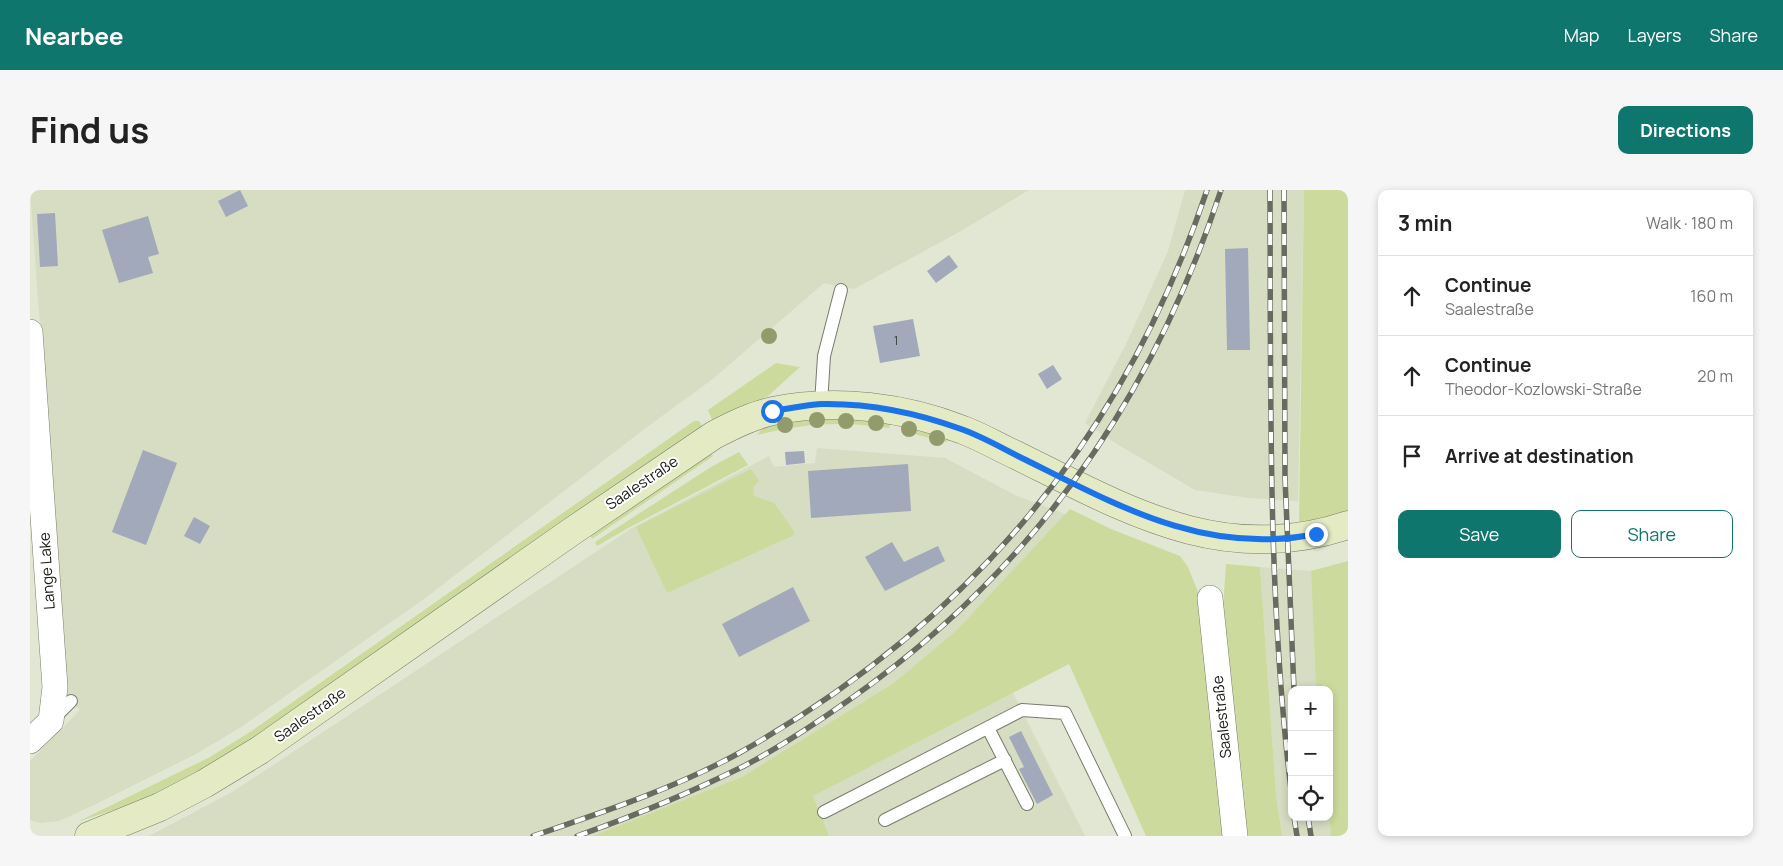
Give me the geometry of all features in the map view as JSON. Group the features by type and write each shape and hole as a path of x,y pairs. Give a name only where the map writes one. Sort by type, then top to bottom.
{"main road":[{"name":"Saalestraße","path":"89,836 160,807 204,784 260,750 570,532 714,435 735,424 772,411 821,404 898,410 963,430 1120,507 1174,527 1228,539 1295,538 1348,525"}],"street":[{"name":"Lange Lake","path":"30,332 55,676 51,721"},
{"name":"Saalestraße","path":"1210,598 1235,836"},
{"path":"30,741 51,721"}],"lane":[{"path":"821,404 824,356 840,290"},
{"path":"51,721 71,701"},
{"path":"824,812 1022,710 1065,713 1125,836"},
{"path":"988,728 1028,804"},
{"path":"885,820 1005,760"}],"shaded area":[{"path":"30,190 1029,190 961,231 854,289 824,283 714,378 647,427 424,599 241,727 196,754 94,805 59,821 40,823 30,820 30,761 80,710 71,701 67,691"},
{"path":"1185,190 1304,190 1298,501 1249,498 1195,490 1085,423 1128,340 1168,251"},
{"path":"817,448 945,458 1017,496 1076,518 974,624 1014,695 1085,836 149,836 234,791 632,528 769,456 774,467 815,463"},
{"path":"1260,567 1311,571 1316,686 1288,686 1288,821 1329,821 1331,836 1282,836 1276,794"}],"green space":[{"path":"1304,190 1348,190 1348,511 1299,524"},
{"path":"776,363 800,367 768,396 713,422 708,410"},
{"path":"838,416 891,422 889,428 854,424 823,424 757,435 764,426"},
{"path":"694,421 699,421 703,427 219,764 159,795 77,822 210,757 253,730"},
{"path":"902,425 956,439 944,442 903,431"},
{"path":"709,450 713,456 592,539 588,531"},
{"path":"739,452 748,465 597,546 595,542 711,467"},
{"path":"751,469 759,481 753,487 754,496 774,503 794,531 794,535 667,593 636,527"},
{"path":"1070,509 1111,529 1180,556 1188,567 1206,612 1223,608 1226,564 1260,567 1276,794 1282,836 1146,836 1069,664 813,796 829,836 593,836 742,777 894,683 957,630"},
{"path":"1348,561 1348,836 1331,836 1329,821 1333,821 1333,686 1316,686 1311,571"}],"building":[{"path":"240,190 248,206 226,217 218,201"},
{"path":"55,213 58,266 40,267 37,214"},
{"path":"148,216 159,254 148,257 153,273 119,283 102,230"},
{"path":"1248,248 1250,350 1227,350 1225,249"},
{"path":"949,255 958,267 936,283 927,271"},
{"path":"913,319 920,356 880,363 873,326"},
{"path":"1053,365 1062,379 1047,389 1038,374"},
{"path":"143,450 177,463 146,545 112,532"},
{"path":"804,451 805,463 786,465 785,452"},
{"path":"908,464 911,511 811,518 808,471"},
{"path":"194,517 210,526 200,544 184,536"},
{"path":"892,542 904,562 938,546 945,561 885,591 865,557"},
{"path":"793,587 810,621 739,657 722,624"},
{"path":"1021,731 1053,795 1037,804 1019,769 1024,767 1009,737"}],"railway":[{"path":"533,836 665,788 741,752 823,701 899,644 967,583 1028,516 1083,443 1131,365 1172,281 1207,190"},
{"path":"577,836 703,786 744,766 784,743 849,700 914,650 974,596 1028,538 1077,476 1121,410 1159,340 1193,267 1221,190"},
{"path":"1270,190 1274,570 1278,646 1290,776"},
{"path":"1284,190 1285,478 1294,686"},
{"path":"1295,821 1297,836"},
{"path":"1309,821 1311,836"}],"route":[{"path":"772,411 821,404 898,410 963,430 1120,507 1174,527 1228,539 1266,541 1316,534"}]}
